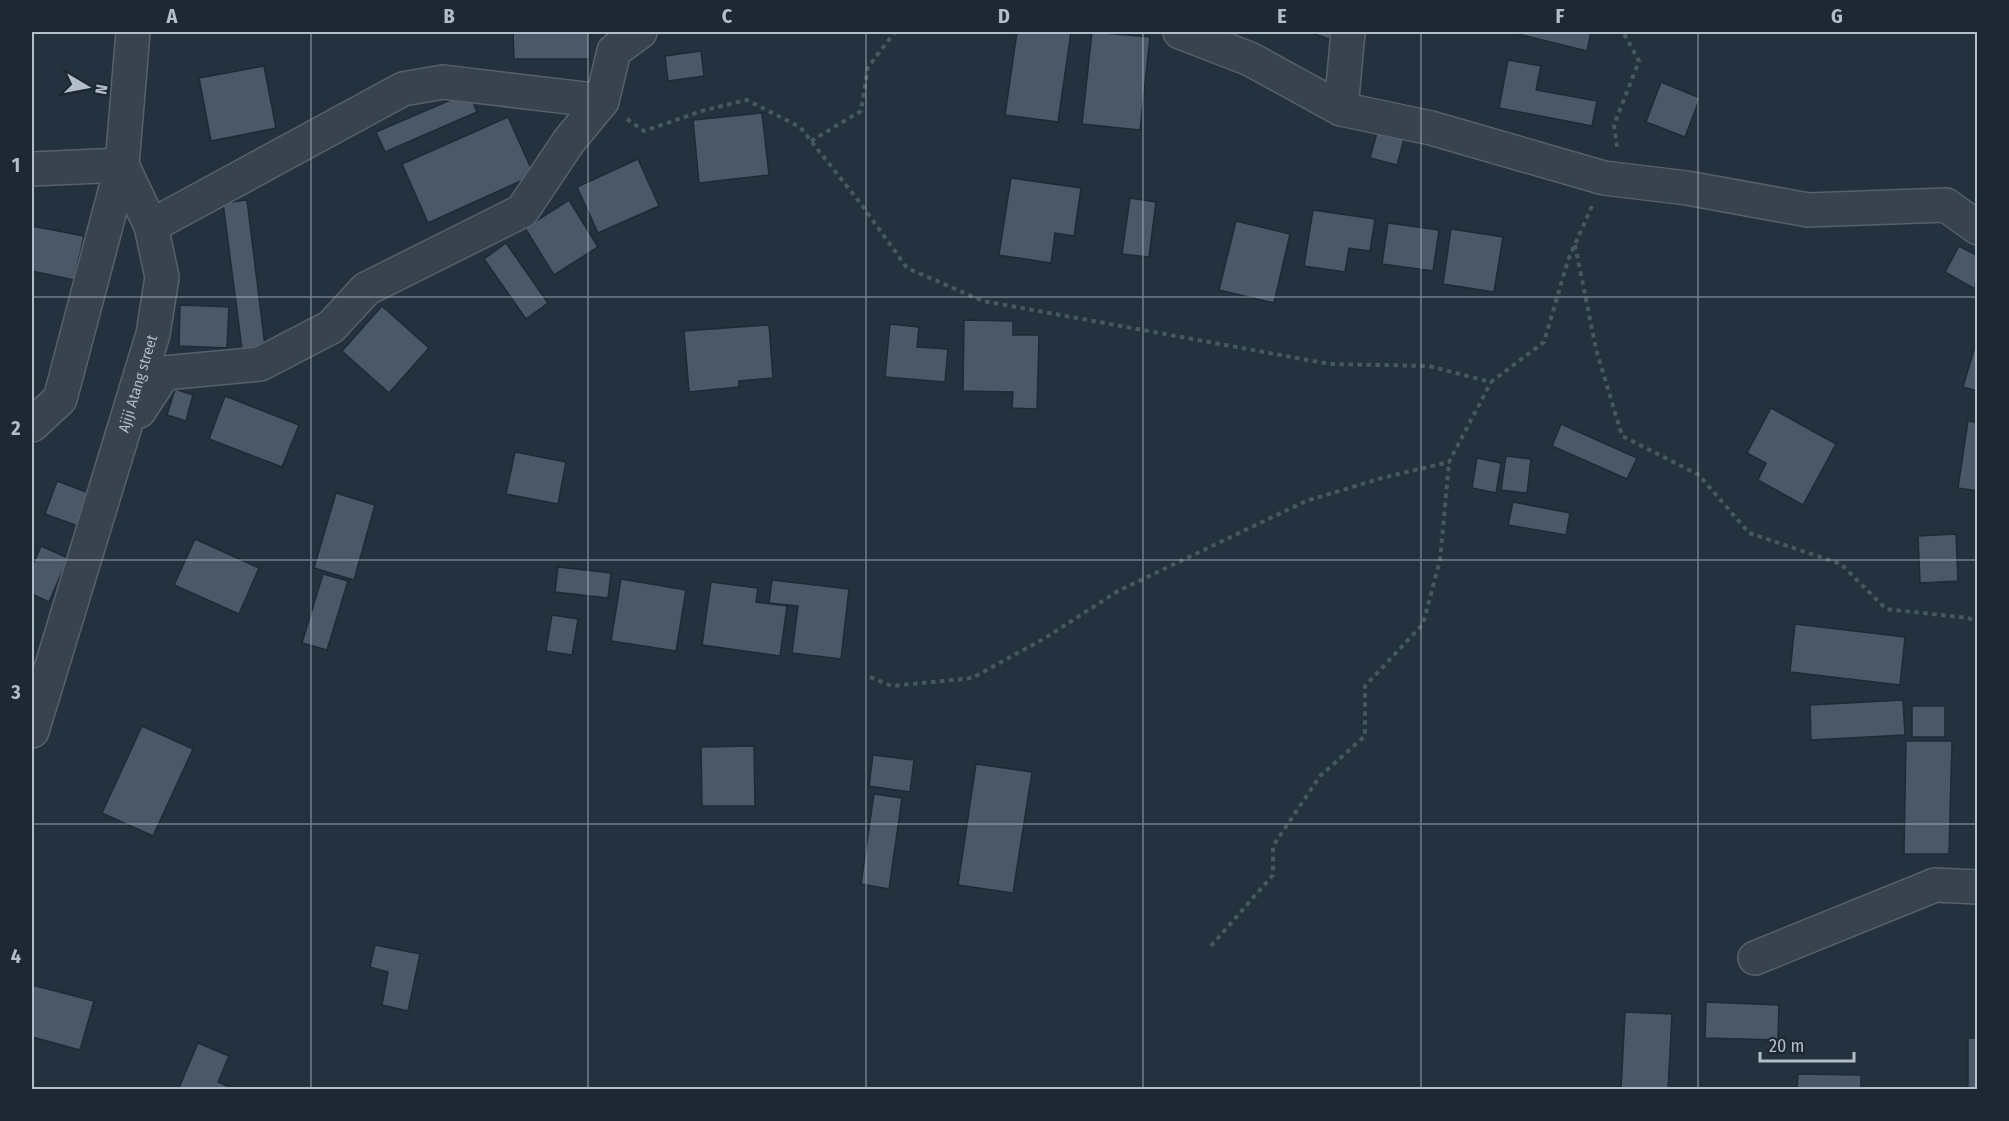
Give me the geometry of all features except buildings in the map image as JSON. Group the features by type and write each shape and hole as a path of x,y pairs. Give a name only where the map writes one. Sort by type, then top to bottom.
{"street":[{"path":"32,425 60,399 122,165 133,32"},
{"path":"118,443 164,373 260,364 331,327 366,289 522,211 569,141 602,101 614,51 640,32"},
{"path":"1180,32 1250,59 1341,109 1431,128 1604,178 1687,188 1808,210 1946,205 1977,228"},
{"path":"1341,109 1348,32"},
{"path":"151,226 403,89 443,82 602,101"},
{"path":"32,169 122,165"},
{"name":"Ajiji Atang street","path":"32,730 153,334 162,277 151,226 122,165"},
{"path":"1755,958 1935,885 1977,887"}],"path":[{"path":"811,141 861,111 868,66 895,32"},
{"path":"1211,946 1273,875 1273,846 1320,776 1365,736 1365,686 1423,624 1440,560 1449,462 1491,382 1544,342 1575,245 1618,151 1614,125 1639,61 1623,32"},
{"path":"602,101 644,131 705,110 747,100 800,127 861,204 907,268 983,301 1330,364 1429,366 1491,382"},
{"path":"1575,245 1596,349 1622,436 1699,475 1749,533 1841,564 1886,609 1968,618 1977,622"},
{"path":"870,677 892,686 972,678 1045,638 1118,591 1306,501 1382,478 1449,462"}]}
